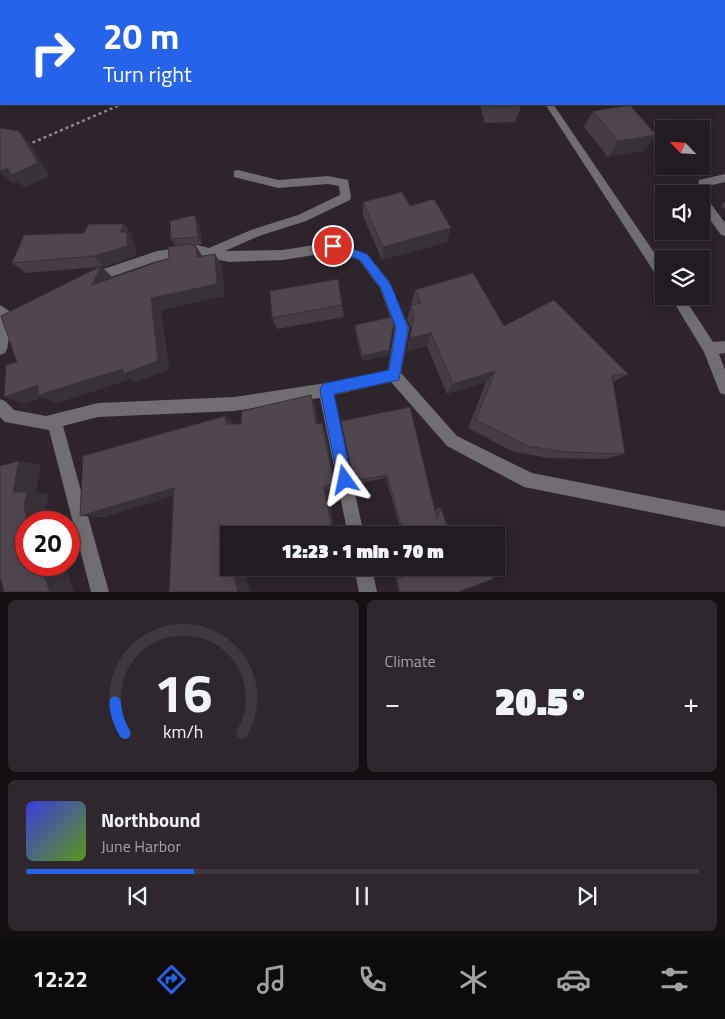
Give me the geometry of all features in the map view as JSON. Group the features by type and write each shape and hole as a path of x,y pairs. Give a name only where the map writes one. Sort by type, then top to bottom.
{"street":[{"path":"549,105 655,264"},
{"path":"209,252 256,233 302,218 346,197 344,183 328,180 278,184 238,174"},
{"path":"703,185 703,183 725,178"},
{"path":"710,211 725,232"},
{"path":"81,283 157,256 197,250 229,257 283,255 333,246 363,257 386,285 402,328 394,375"},
{"path":"682,305 710,349 725,388"},
{"path":"0,349 7,314"},
{"path":"710,349 725,347"},
{"path":"0,406 10,417 46,423 98,410 234,404 326,390 394,375"},
{"path":"394,375 452,441 530,481 725,519"},
{"path":"326,390 354,526"},
{"path":"54,421 100,592"},
{"path":"365,576 368,592"}],"path":[{"path":"18,148 69,129 120,105"}],"building":[{"path":"488,105 520,105 521,107 489,107"},
{"path":"630,105 655,135 618,141 593,111"},
{"path":"0,128 19,131 38,163 11,175 8,168 0,171"},
{"path":"402,192 410,206 434,199 451,228 383,247 363,202"},
{"path":"195,215 198,237 171,239 170,221"},
{"path":"89,224 124,224 120,232 127,232 127,246 94,256 12,263 24,235 84,233"},
{"path":"189,244 196,246 197,257 215,254 217,284 151,298 158,361 123,374 123,369 38,395 38,385 4,397 6,365 17,362 1,316 101,266 92,285 169,258 168,247"},
{"path":"473,273 504,326 554,300 628,374 612,376 625,454 565,452 527,446 476,420 495,371 453,384 431,333 410,338 414,315 411,305 421,303 415,290"},
{"path":"338,279 342,305 272,318 270,291"},
{"path":"392,317 394,322 389,350 362,356 355,325"},
{"path":"311,395 316,424 322,423 334,484 324,487 332,526 220,526 220,576 234,576 238,592 167,592 169,591 174,488 80,516 83,456 225,416 226,424 241,424 242,411"},
{"path":"410,407 437,519 441,508 447,526 401,526 387,475 354,481 341,421"},
{"path":"19,461 13,492 27,492 24,506 25,511 15,511 15,576 45,576 50,592 4,592 0,576 0,466"},
{"path":"406,576 492,576 493,579 458,592 400,592 397,579"}],"route":[{"path":"333,246 363,257 386,285 402,328 394,375 326,390 345,480"}]}
